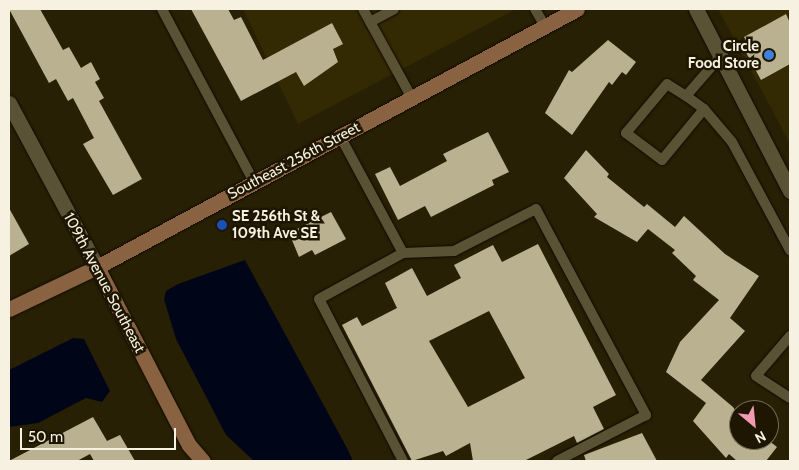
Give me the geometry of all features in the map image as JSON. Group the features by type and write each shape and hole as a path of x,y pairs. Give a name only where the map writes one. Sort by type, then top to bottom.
{"main road":[{"name":"Southeast 256th Street","path":"9,309 97,267 577,9"},
{"name":"109th Avenue Southeast","path":"97,267 189,445 203,461"}],"street":[{"path":"696,9 790,191"},
{"name":"109th Avenue Southeast","path":"9,103 97,267"}],"lane":[{"path":"162,9 254,182"},
{"path":"363,9 412,98"},
{"path":"370,22 394,9"},
{"path":"536,9 545,26"},
{"path":"686,96 720,56"},
{"path":"704,110 662,160 626,133 667,84 686,96 704,110 732,142 790,250"},
{"path":"340,136 403,253"},
{"path":"403,461 320,299 403,253 454,251 536,210 646,415 557,461"},
{"path":"790,336 756,376 790,398"}],"shaded area":[{"path":"243,9 516,9 298,124"},
{"path":"718,9 790,9 790,144 770,106"}],"water":[{"path":"245,260 353,461 254,461 226,435 176,339 164,299 166,291 178,284"},
{"path":"73,338 84,339 110,391 102,402 86,398 38,423 9,427 9,370"}],"building":[{"path":"9,9 40,9 63,50 69,47 81,68 91,62 100,79 95,82 104,98 99,101 142,179 113,195 83,144 94,138 73,98 68,101 56,79 49,83"},
{"path":"191,9 228,9 234,20 241,17 263,60 332,23 343,44 333,49 338,62 304,86 296,72 241,101"},
{"name":"Circle Food Store","path":"786,14 790,23 790,64 761,80 742,45 747,42 744,37"},
{"path":"608,40 636,62 626,75 622,72 612,85 609,82 572,135 545,113 569,70 572,72"},
{"path":"488,132 509,172 492,180 494,185 431,217 425,206 398,220 375,174 390,167 400,186 447,161 443,154"},
{"path":"586,150 609,174 607,177 644,207 647,204 675,227 684,216 725,254 759,276 730,318 745,331 701,380 729,404 729,450 775,450 766,461 737,461 729,454 726,458 693,421 706,403 666,372 680,342 719,300 693,280 696,276 672,253 675,250 648,229 637,242 594,217 597,214 564,178"},
{"path":"9,208 29,244 9,256"},
{"path":"331,212 346,239 315,255 312,250 299,257 289,233"},
{"path":"538,244 616,395 593,407 604,429 577,443 574,436 524,461 473,461 470,443 446,456 443,451 412,461 342,325 357,317 362,326 397,308 385,283 412,268 427,296 461,278 454,265 493,245 502,262","holes":["489,311 525,378 468,407 429,341"]},
{"path":"93,417 107,441 120,435 135,461 94,461 90,454 77,461 9,461"},
{"path":"642,433 657,461 586,461 584,455"}],"place":[{"name":"Circle Food Store","path":"769,55"},
{"name":"SE 256th St & 109th Ave SE","path":"222,225"}]}
